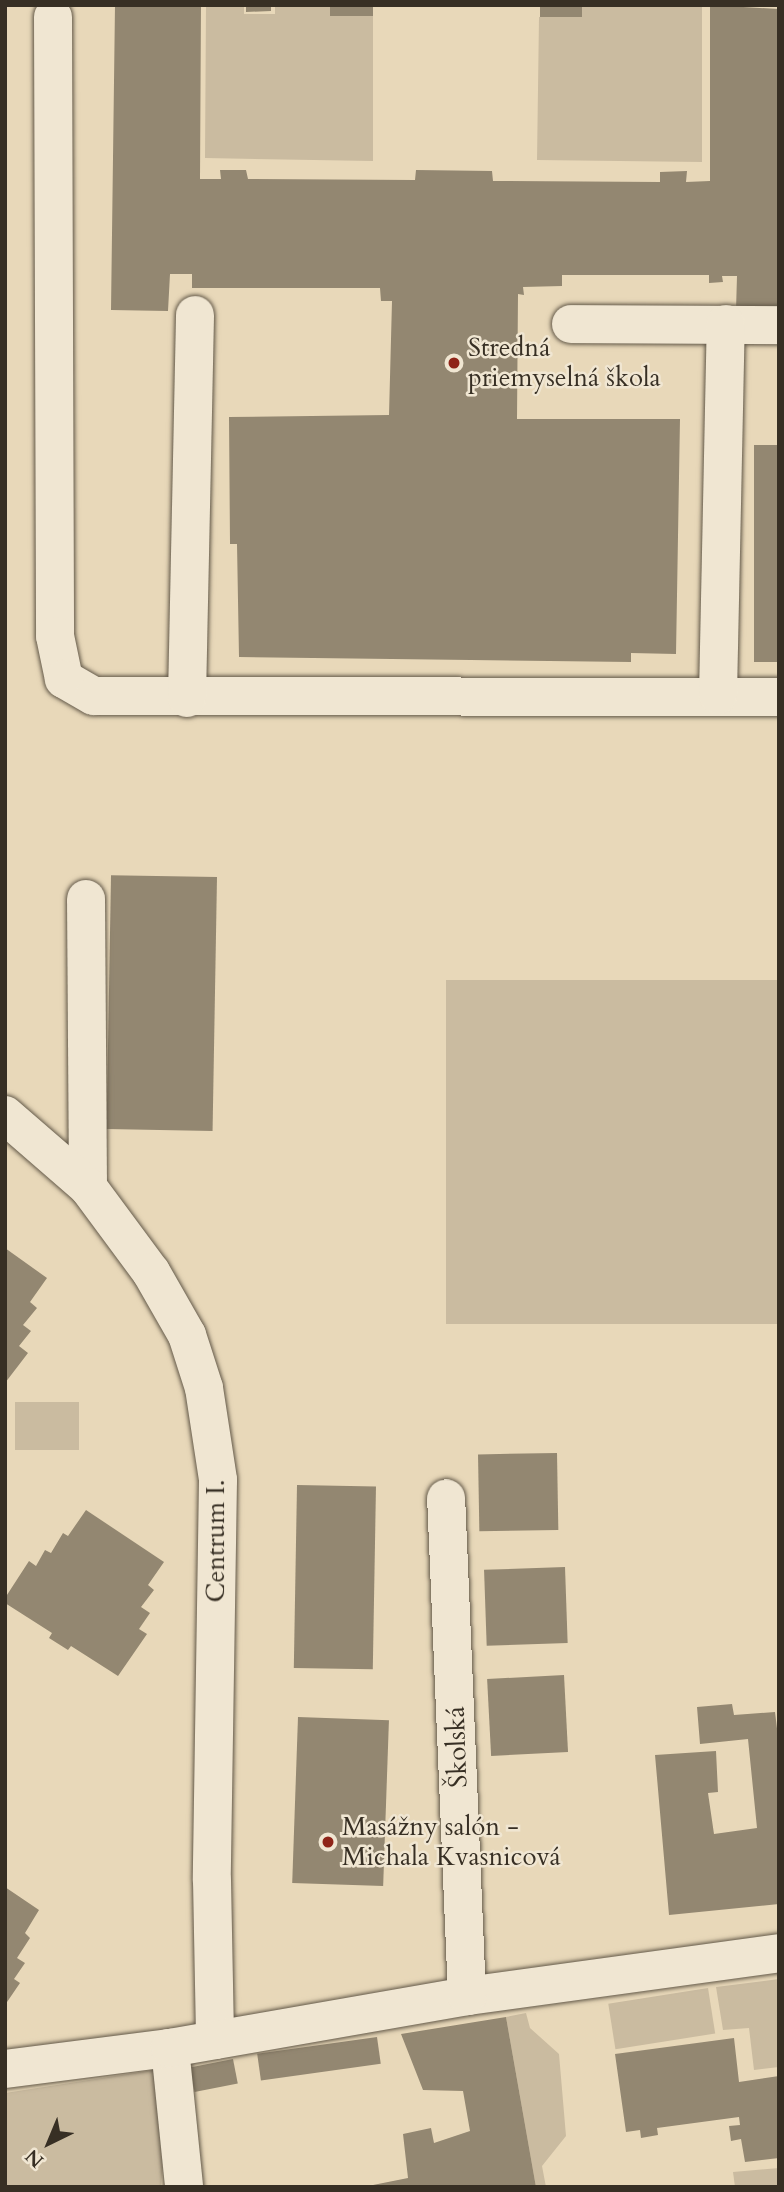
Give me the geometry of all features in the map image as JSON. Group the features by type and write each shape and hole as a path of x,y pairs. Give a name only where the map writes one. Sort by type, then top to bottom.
{"street":[{"path":"52,17 55,636 64,678 94,696 779,697"},
{"path":"187,698 195,315"},
{"path":"571,324 779,325"},
{"path":"718,695 726,324"},
{"path":"86,899 88,1187"},
{"name":"Centrum I.","path":"5,1115 88,1187 151,1272 187,1335 210,1414 218,1480 212,1880 215,2040"},
{"name":"Školská","path":"446,1497 467,1996"},
{"path":"5,2069 170,2048 467,1996 779,1953"},
{"path":"170,2048 184,2187"}],"shaded area":[{"path":"206,5 244,5 244,14 275,14 275,5 330,5 331,16 373,16 373,161 205,158"},
{"path":"582,5 702,5 702,162 537,160 539,17 582,17"},
{"path":"446,980 779,980 779,1324 446,1324"},
{"path":"15,1402 79,1402 79,1450 15,1450"},
{"path":"779,1979 779,2067 754,2070 749,2028 723,2030 716,1987"},
{"path":"708,1988 715,2033 615,2049 608,2004"},
{"path":"526,2013 530,2028 559,2054 566,2136 542,2166 546,2187 536,2187 506,2017"},
{"path":"154,2070 163,2160 161,2187 5,2187 5,2093"},
{"path":"779,2168 779,2187 735,2187 733,2172"}],"building":[{"name":"Stredná priemyselná škola","path":"115,5 201,5 200,179 221,179 220,170 246,170 248,179 415,180 416,170 492,171 493,181 660,182 660,172 687,171 686,182 710,181 710,5 779,9 779,310 736,310 737,276 722,276 723,282 709,283 709,275 562,275 562,286 523,287 524,295 518,294 517,419 680,419 676,654 631,653 631,662 239,657 237,544 230,544 229,417 389,415 392,301 381,301 380,288 192,288 192,274 170,274 168,311 111,310"},
{"path":"246,5 271,5 271,11 246,12"},
{"path":"330,5 373,5 373,16 330,16"},
{"path":"540,5 582,5 582,17 540,17"},
{"path":"754,445 779,445 779,662 754,662"},
{"path":"111,875 217,877 213,1131 107,1129"},
{"path":"5,1248 47,1278 30,1302 37,1308 23,1325 31,1331 19,1346 28,1353 5,1383"},
{"path":"557,1453 558,1530 479,1531 478,1454"},
{"path":"297,1485 376,1486 373,1669 294,1668"},
{"path":"86,1510 164,1562 148,1585 154,1590 141,1607 150,1613 139,1629 147,1634 118,1676 71,1646 68,1650 49,1638 52,1633 5,1603 5,1598 29,1561 36,1566 45,1550 51,1553 63,1533 68,1536"},
{"path":"565,1567 568,1643 487,1646 484,1570"},
{"path":"564,1675 568,1752 491,1756 487,1679"},
{"path":"732,1704 734,1715 775,1712 779,1745 779,1904 669,1915 655,1755 716,1751 718,1792 708,1793 714,1834 757,1828 748,1739 700,1744 697,1707"},
{"path":"298,1717 389,1720 383,1886 292,1883"},
{"path":"5,1887 39,1910 25,1933 30,1938 17,1958 25,1963 14,1979 20,1983 5,2005"},
{"path":"506,2017 536,2187 363,2187 408,2178 403,2134 431,2128 434,2143 470,2131 463,2091 423,2090 401,2034"},
{"path":"377,2037 381,2064 261,2081 257,2054"},
{"path":"734,2038 739,2082 779,2076 779,2158 745,2162 741,2139 731,2141 729,2126 740,2125 739,2117 657,2128 658,2135 641,2138 640,2130 626,2132 615,2054"},
{"path":"233,2059 238,2084 195,2092 190,2067"}],"place":[{"name":"Stredná priemyselná škola","path":"454,363"},
{"name":"Masážny salón - Michala Kvasnicová","path":"328,1842"}]}
